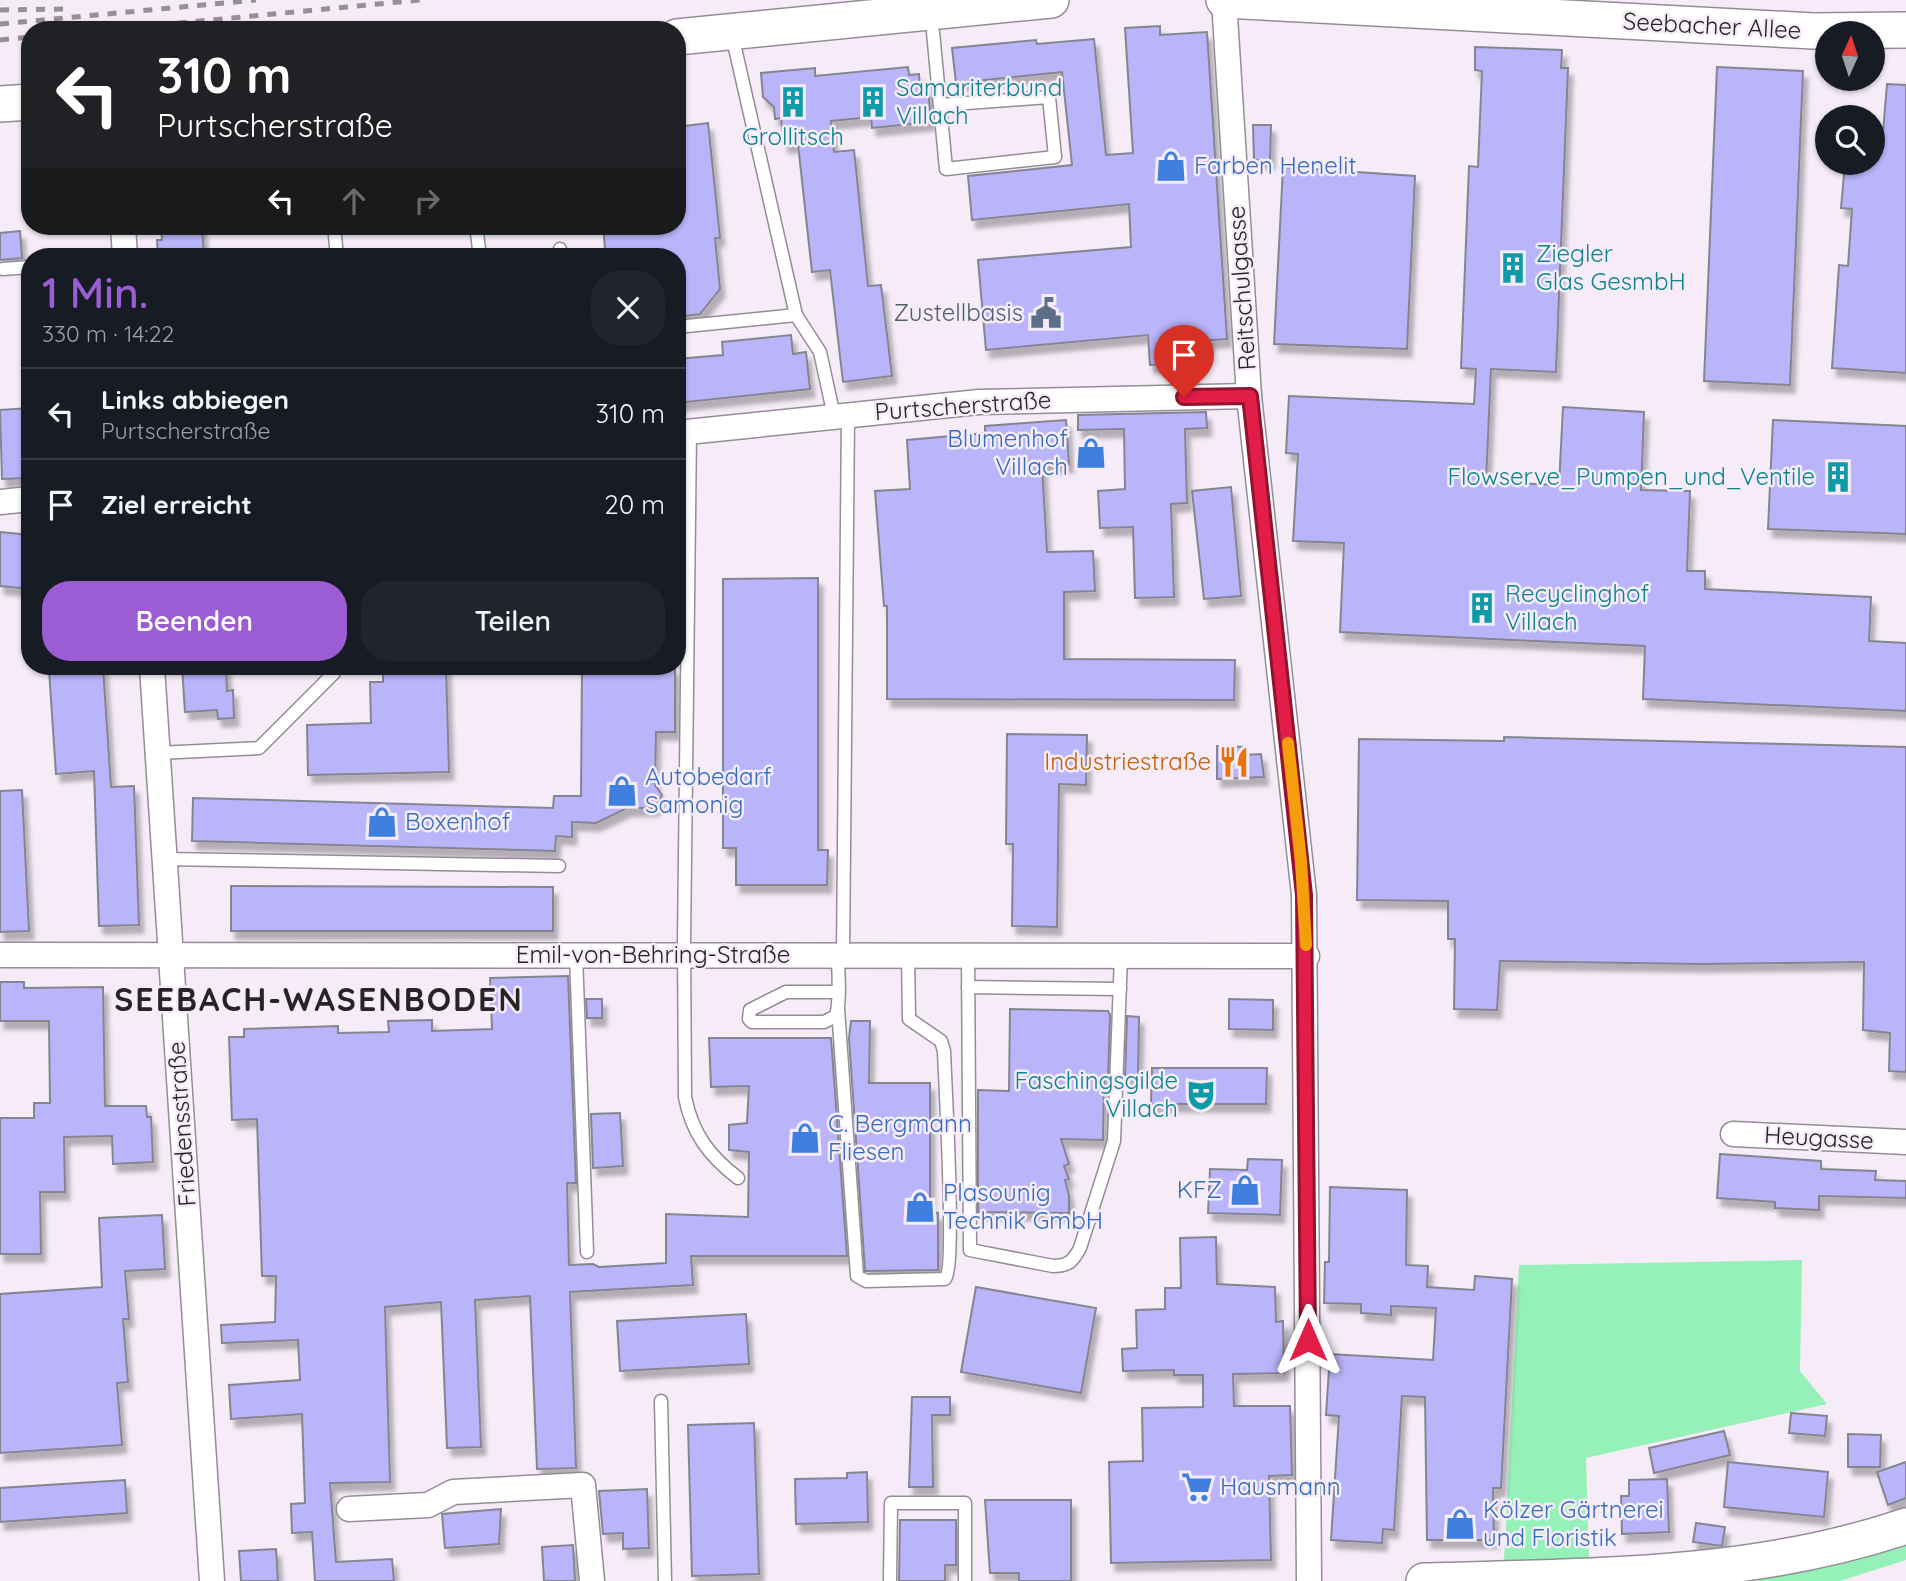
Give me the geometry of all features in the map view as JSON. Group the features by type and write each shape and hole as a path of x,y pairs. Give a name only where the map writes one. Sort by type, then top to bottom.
{"street":[{"path":"686,36 1051,0"},
{"name":"Seebacher Allee","path":"1224,0 1814,31 1906,30"},
{"name":"Reitschulgasse","path":"1224,0 1250,396 1301,861 1307,956 1309,1581"},
{"path":"0,104 21,103"},
{"name":"Purtscherstraße","path":"686,432 979,402 1250,396"},
{"path":"0,502 21,500"},
{"name":"Friedensstraße","path":"153,675 212,1581"},
{"name":"Emil-von-Behring-Straße","path":"0,955 1307,956"},
{"name":"Heugasse","path":"1733,1134 1906,1142"},
{"path":"349,1509 428,1505 453,1492 583,1485 592,1581"},
{"path":"1424,1581 1654,1574 1736,1566 1869,1539 1906,1526"}],"lane":[{"path":"731,31 796,315 820,352 841,416 841,955 838,1009 857,1276 866,1281 945,1279 950,1270 944,1051 942,1041 909,1019 908,955"},
{"path":"933,32 946,169 1055,158 1049,97 940,105"},
{"path":"3,269 21,268"},
{"path":"686,326 796,315"},
{"path":"158,753 259,748 332,675"},
{"path":"684,675 685,1097 689,1117 711,1156 738,1178"},
{"path":"165,859 559,866"},
{"path":"576,955 587,1252"},
{"path":"968,955 970,1250 1053,1266 1065,1266 1073,1261 1080,1248 1115,1141 1121,956"},
{"path":"968,987 1120,989"},
{"path":"838,992 786,992 748,1014 752,1022 824,1022 836,1016 838,1009"},
{"path":"661,1401 665,1581"},
{"path":"890,1581 891,1503 965,1503 965,1581"}],"green space":[{"path":"1802,1260 1800,1371 1827,1404 1586,1458 1589,1560 1504,1560 1519,1265"},
{"path":"1906,1541 1906,1560 1840,1581 1757,1581 1816,1559"}],"building":[{"path":"1160,26 1160,35 1207,32 1227,339 1180,342 1181,363 1150,365 1148,335 986,350 978,260 1131,247 1129,204 972,220 968,176 1072,165 1062,72 956,83 952,48 1036,40 1037,44 1094,39 1106,155 1133,153 1125,28"},
{"path":"1475,47 1562,50 1561,68 1568,68 1556,372 1491,369 1486,482 1559,485 1563,407 1644,412 1641,490 1690,491 1687,571 1705,571 1705,589 1871,597 1869,641 1906,643 1906,711 1643,699 1645,646 1340,632 1344,543 1293,541 1298,454 1286,453 1289,396 1474,404 1476,369 1461,368 1469,166 1478,167 1482,71 1475,70"},
{"path":"908,67 909,75 919,74 920,88 928,87 931,122 872,128 871,117 831,121 834,152 854,150 868,286 881,285 892,376 843,382 830,270 812,272 798,144 784,145 781,118 775,119 774,107 763,97 761,73 815,68 815,76"},
{"path":"1717,67 1803,71 1790,385 1704,381"},
{"path":"1887,84 1906,85 1906,373 1832,368 1839,265 1848,266 1852,209 1841,208 1844,175 1885,175"},
{"path":"708,123 720,238 715,238 720,289 700,314 686,316 686,248 605,248 604,235 686,235 686,126"},
{"path":"1253,125 1271,125 1270,161 1254,160"},
{"path":"1283,167 1415,176 1407,349 1274,344"},
{"path":"20,231 21,258 0,260 0,233"},
{"path":"162,235 203,235 203,248 157,248 157,240 162,240"},
{"path":"791,335 793,354 806,352 810,389 686,402 686,358 723,355 722,342"},
{"path":"21,409 21,478 2,479 0,410"},
{"path":"1206,412 1207,428 1185,429 1187,503 1171,504 1174,597 1135,598 1133,527 1100,528 1098,491 1125,489 1124,429 1078,430 1078,415"},
{"path":"1066,420 1069,464 1042,466 1047,552 1093,551 1095,591 1064,592 1064,659 1235,660 1234,700 887,699 887,606 884,606 875,491 910,489 907,440 985,433 985,426"},
{"name":"Flowserve_Pumpen_und_Ventile","path":"1773,420 1906,426 1906,534 1768,529"},
{"path":"1231,487 1241,596 1204,599 1192,491"},
{"path":"0,532 21,534 21,588 0,586"},
{"path":"818,578 818,850 828,850 827,885 736,885 736,848 723,848 723,579"},
{"path":"49,675 104,675 111,787 134,786 139,925 99,926 94,771 56,774"},
{"path":"183,675 226,675 227,691 233,690 234,718 218,719 217,710 185,712"},
{"path":"383,675 446,675 449,772 308,775 307,725 371,723 370,682 383,682"},
{"path":"582,675 675,675 675,732 656,732 655,785 662,795 654,808 627,808 596,823 572,822 572,837 556,836 555,851 192,841 193,798 553,808 554,796 581,796"},
{"path":"1007,734 1087,735 1086,785 1059,784 1057,927 1012,926 1013,844 1006,844"},
{"path":"1504,737 1906,747 1906,1072 1889,1071 1890,1033 1863,1030 1864,962 1700,964 1500,961 1497,1010 1454,1009 1455,939 1448,939 1448,901 1357,900 1359,739 1504,741"},
{"path":"1217,746 1246,747 1246,755 1261,754 1264,777 1217,779"},
{"path":"22,790 29,931 0,932 0,791"},
{"name":"Boxenhof","path":"231,886 553,887 553,931 231,931"},
{"path":"568,976 576,1183 567,1183 569,1265 593,1264 599,1267 666,1263 666,1214 748,1217 749,1152 729,1150 729,1125 747,1123 749,1086 711,1087 709,1038 831,1038 847,1256 691,1256 693,1285 570,1292 576,1468 537,1469 530,1296 475,1300 481,1447 447,1448 441,1302 385,1307 390,1482 330,1483 336,1562 392,1559 394,1581 315,1581 312,1532 292,1533 291,1504 305,1503 302,1414 231,1419 229,1385 300,1380 298,1340 222,1343 221,1325 275,1322 276,1276 262,1276 257,1119 232,1120 229,1037 244,1037 244,1029 338,1026 338,1033 389,1032 388,1021 432,1020 432,1031 492,1029 490,978"},
{"path":"0,982 24,982 24,988 103,987 105,1106 146,1106 147,1117 151,1117 153,1162 113,1164 112,1136 64,1137 65,1192 40,1192 41,1254 0,1254 0,1118 34,1118 34,1103 50,1103 49,1021 0,1021"},
{"path":"586,999 602,999 602,1018 587,1018"},
{"path":"1229,999 1273,1000 1273,1030 1229,1029"},
{"path":"1010,1009 1108,1011 1110,1015 1108,1078 1104,1078 1103,1140 1061,1139 1069,1164 1064,1166 1069,1179 1065,1180 1069,1213 978,1212 978,1090 1009,1091"},
{"path":"1127,1016 1139,1017 1138,1078 1125,1078"},
{"path":"851,1021 870,1021 869,1083 930,1083 930,1212 938,1213 938,1270 865,1271 849,1038"},
{"path":"1152,1068 1267,1068 1266,1104 1151,1104"},
{"path":"620,1113 623,1166 593,1168 591,1114"},
{"path":"1720,1154 1821,1161 1821,1169 1876,1171 1875,1180 1906,1181 1906,1198 1819,1196 1819,1210 1775,1208 1775,1202 1717,1198"},
{"path":"1248,1159 1282,1160 1280,1215 1208,1213 1210,1169 1247,1170"},
{"path":"1330,1187 1407,1190 1406,1265 1428,1266 1427,1287 1474,1290 1475,1276 1512,1279 1501,1488 1493,1488 1494,1540 1427,1540 1425,1397 1402,1396 1394,1530 1383,1529 1382,1543 1331,1540 1339,1416 1326,1415 1330,1354 1433,1360 1436,1308 1391,1306 1391,1315 1361,1313 1361,1304 1324,1303 1325,1262 1329,1262"},
{"path":"162,1215 165,1269 125,1271 129,1319 123,1319 128,1382 117,1383 122,1445 0,1453 0,1294 102,1287 99,1218"},
{"path":"1216,1237 1217,1284 1275,1287 1276,1322 1283,1321 1284,1373 1233,1374 1234,1406 1290,1406 1292,1475 1269,1476 1271,1560 1111,1563 1109,1462 1143,1461 1142,1408 1203,1407 1203,1375 1174,1375 1174,1370 1123,1371 1122,1349 1137,1348 1136,1310 1165,1309 1165,1288 1181,1288 1180,1238"},
{"path":"976,1287 1096,1308 1081,1393 961,1372"},
{"path":"746,1314 749,1364 620,1371 617,1321"},
{"path":"912,1397 950,1397 950,1415 932,1415 933,1487 909,1487"},
{"path":"1791,1413 1827,1416 1825,1436 1789,1433"},
{"path":"754,1423 759,1574 692,1576 688,1425"},
{"path":"1724,1431 1730,1455 1654,1473 1649,1448"},
{"path":"1848,1434 1881,1435 1880,1467 1848,1467"},
{"path":"1728,1462 1828,1472 1824,1517 1724,1507"},
{"path":"1906,1462 1906,1498 1888,1505 1877,1472"},
{"path":"867,1472 868,1522 796,1524 795,1479 847,1478 847,1473"},
{"path":"1667,1479 1669,1532 1622,1534 1621,1496 1629,1496 1629,1480"},
{"path":"125,1480 127,1513 0,1522 0,1488"},
{"path":"647,1489 649,1548 623,1549 623,1533 603,1534 599,1491"},
{"path":"985,1500 1071,1500 1071,1581 1019,1581 1019,1573 990,1573"},
{"path":"501,1509 499,1544 445,1548 442,1514"},
{"path":"900,1520 956,1520 956,1565 945,1565 945,1581 899,1581"},
{"path":"1696,1523 1725,1527 1722,1546 1693,1542"},
{"path":"573,1545 575,1581 544,1581 542,1547"},
{"path":"276,1549 278,1581 241,1581 239,1551"}],"railway":[{"path":"32,21 256,0"},
{"path":"200,21 420,0"},
{"path":"0,10 66,9"},
{"path":"0,24 21,22"},
{"path":"0,40 21,38"}],"slow traffic":[{"path":"1288,743 1301,861 1306,945"}],"place":[{"name":"Grollitsch","path":"793,102"},
{"name":"Samariterbund Villach","path":"873,102"},
{"name":"Farben Henelit","path":"1171,166"},
{"name":"Ziegler Glas GesmbH","path":"1513,268"},
{"name":"Zustellbasis","path":"1046,313"},
{"name":"Blumenhof Villach","path":"1091,453"},
{"name":"Flowserve_Pumpen_und_Ventile","path":"1838,477"},
{"name":"Recyclinghof Villach","path":"1482,608"},
{"name":"Industriestraße","path":"1234,762"},
{"name":"Autobedarf Samonig","path":"622,791"},
{"name":"Boxenhof","path":"382,822"},
{"name":"Faschingsgilde Villach","path":"1201,1095"},
{"name":"C. Bergmann Fliesen","path":"805,1138"},
{"name":"KFZ","path":"1245,1190"},
{"name":"Plasounig Technik GmbH","path":"920,1207"},
{"name":"Hausmann","path":"1197,1487"},
{"name":"Kölzer Gärtnerei und Floristik","path":"1460,1524"}],"district":[{"name":"SEEBACH-WASENBODEN","path":"319,1000"}],"route":[{"path":"1184,397 1250,396 1304,895 1307,956 1308,1340"}]}
